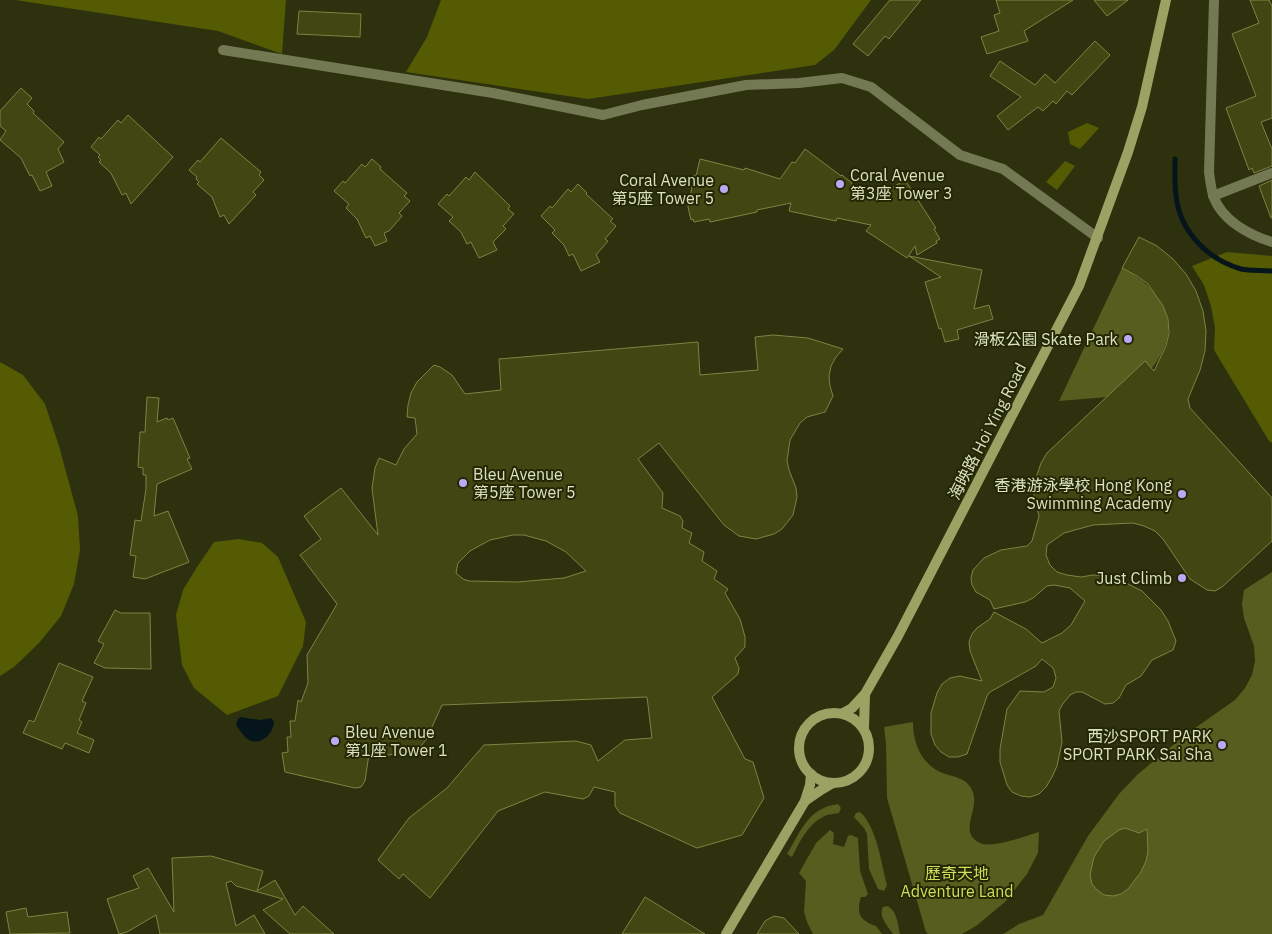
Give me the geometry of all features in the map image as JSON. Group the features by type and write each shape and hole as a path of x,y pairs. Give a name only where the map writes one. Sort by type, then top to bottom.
{"street":[{"name":"海映路 Hoi Ying Road","path":"726,934 805,801 810,785 810,774 803,765 799,753 798,746 802,733 810,722 820,715 832,712 842,713 852,708 865,694 898,636 1079,286 1098,238 1142,107 1166,0"},
{"path":"1214,0 1209,172 1213,196 1219,206 1236,225 1248,234 1272,242"},
{"path":"222,50 493,93 603,115 642,105 746,84 799,83 842,78 871,87 960,155 1003,169 1098,238"},
{"path":"1213,196 1272,173"},
{"name":"海映路 Hoi Ying Road","path":"805,801 833,783 852,778 864,766 869,756 870,744 864,727 863,708 865,694"},
{"path":"842,713 853,717 864,727"},
{"path":"810,774 821,781 833,783"}],"green space":[{"path":"15,0 286,0 282,54 218,31"},
{"path":"441,0 871,0 834,50 815,65 588,99 406,72 427,37"},
{"path":"1087,123 1099,128 1080,149 1070,144 1068,132"},
{"path":"1065,161 1075,166 1057,190 1046,182"},
{"path":"1227,252 1272,256 1272,443 1214,350 1215,328 1211,306 1204,285 1192,266"},
{"name":"滑板公園 Skate Park","path":"1122,268 1149,287 1159,299 1165,311 1168,325 1167,339 1162,354 1151,369 1144,362 1107,397 1059,401"},
{"path":"0,362 23,375 45,404 59,446 78,516 80,550 74,584 61,616 39,643 14,667 0,676"},
{"path":"239,539 262,543 278,557 306,622 303,646 278,696 227,715 194,688 182,665 176,615 183,590 214,542"},
{"name":"西沙SPORT PARK SPORT PARK Sai Sha","path":"1272,572 1272,934 1003,934 1019,924 1043,915 1088,836 1119,794 1137,775 1185,735 1235,700 1245,688 1252,675 1255,661 1254,646 1244,618 1242,604 1244,590"},
{"name":"歷奇天地 Adventure Land","path":"913,722 917,746 930,766 945,774 963,780 971,788 974,795 974,803 970,832 973,838 980,843 992,844 1039,832 1038,853 1027,874 1005,902 976,926 962,934 928,934 926,932 887,798 884,727"},
{"path":"838,804 841,808 839,813 827,815 815,822 798,845 792,857 787,854 801,829 812,816 819,810"},
{"path":"860,812 871,827 878,846 887,885 884,891 878,889 869,869 867,834 854,817 856,813"},
{"path":"830,830 834,833 833,844 844,847 848,836 851,835 858,838 860,871 868,894 865,897 861,897 859,912 866,922 876,926 882,934 813,934 807,922 804,912 806,881 799,873 816,843"},
{"path":"887,906 895,914 900,934 893,934 886,925 882,911 883,907"}],"shaded area":[{"path":"240,717 260,720 271,718 274,722 272,730 262,740 249,740 236,725"}],"building":[{"path":"890,0 921,0 889,39 885,36 868,56 853,44"},
{"path":"996,0 1073,0 1024,31 1028,41 987,54 981,37 999,31 994,15 1000,13"},
{"path":"1094,0 1128,0 1107,16"},
{"path":"1250,0 1269,0 1272,6 1272,118 1261,122 1272,149 1272,166 1254,173 1252,168 1249,170 1226,108 1256,96 1232,34 1259,23"},
{"path":"299,11 361,14 360,37 297,34"},
{"path":"1095,41 1110,55 1072,95 1067,91 1056,104 1053,101 1043,111 1038,107 1008,130 997,116 1021,97 990,76 1000,61 1035,85 1045,74 1055,83"},
{"path":"21,88 32,98 27,104 34,111 33,113 64,142 58,149 64,162 46,172 52,186 40,191 21,158 0,140 6,131 0,126 0,111"},
{"path":"128,115 173,157 131,204 126,193 122,195 111,173 99,162 101,160 98,157 100,155 91,147 118,120 121,123"},
{"path":"221,138 261,172 259,175 264,180 253,192 256,195 229,224 224,215 220,217 212,197 197,184 199,182 196,179 197,177 189,170 198,160 200,162"},
{"path":"805,149 842,175 869,198 889,186 890,189 905,180 936,228 934,229 940,239 936,241 937,243 917,255 915,246 907,258 866,231 871,225 837,218 836,221 789,211 791,203 710,222 709,219 694,222 693,219 691,220 688,207 694,175 696,176 700,159 744,170 745,168 780,179 792,162 795,163"},
{"path":"372,159 381,167 380,169 407,193 404,196 410,201 399,213 402,216 389,231 384,233 387,241 375,246 370,236 366,238 357,219 346,208 349,204 334,191 343,181 345,183 362,164 365,167"},
{"path":"475,172 510,206 508,209 514,214 503,226 506,229 493,242 497,250 479,258 471,242 467,244 461,232 449,221 453,217 438,204 447,194 449,196 466,177 469,180"},
{"path":"1272,180 1272,218 1271,218 1259,186"},
{"path":"578,184 613,219 610,221 616,226 605,239 608,241 596,255 600,262 581,271 573,254 569,256 564,245 552,233 555,230 541,216 550,206 552,208 568,189 571,192"},
{"path":"1139,237 1157,246 1173,259 1186,274 1196,291 1203,311 1206,331 1205,351 1200,370 1188,399 1190,408 1272,498 1272,541 1222,587 1215,591 1207,590 1190,579 1163,539 1155,531 1144,526 1133,523 1093,525 1064,533 1047,545 1046,555 1050,565 1057,572 1081,577 1093,575 1106,576 1118,579 1142,591 1161,610 1168,621 1176,641 1173,650 1152,660 1141,676 1126,685 1119,698 1113,703 1105,704 1082,692 1070,695 1059,711 1062,742 1057,766 1052,777 1039,794 1030,797 1021,796 1012,792 1007,785 1000,762 1000,749 1007,709 1020,691 1044,692 1053,687 1056,678 1052,667 1042,659 1036,666 990,692 967,754 949,757 941,752 935,745 931,734 931,713 937,693 942,684 950,678 960,676 982,681 970,651 969,642 977,628 990,619 994,612 1026,629 1042,643 1062,633 1071,625 1085,601 1070,588 1054,585 1047,586 1025,602 994,609 990,600 976,592 971,578 973,570 984,558 1001,550 1027,546 1032,541 1039,516 1034,495 1034,484 1041,463 1047,453 1145,361 1154,371 1166,346 1169,333 1168,319 1163,306 1148,284 1122,268"},
{"path":"909,256 982,270 974,309 989,305 993,319 957,330 959,339 945,342 941,328 939,329 925,282 941,277"},
{"path":"773,335 808,338 843,349 831,366 829,376 833,396 825,412 807,417 800,423 790,440 787,461 797,497 793,515 782,529 774,534 756,539 739,536 724,525 659,443 638,459 663,493 662,508 680,516 683,521 682,528 692,533 689,543 704,552 702,561 717,571 714,579 728,589 725,593 740,619 745,637 745,647 735,658 739,668 738,674 712,697 745,759 753,762 764,798 742,835 697,848 620,813 615,806 615,792 594,787 589,796 583,799 545,792 498,811 430,898 403,874 399,879 378,860 409,818 447,788 484,745 576,741 591,745 598,761 625,740 652,738 647,697 442,705 426,740 420,747 412,751 383,756 369,754 365,781 361,787 355,788 285,772 282,753 288,752 287,737 291,737 290,721 295,721 298,700 301,702 308,683 307,655 337,604 300,555 321,539 304,516 341,488 378,535 372,488 375,468 379,458 396,465 404,449 417,434 415,418 407,417 408,405 411,393 417,382 434,365 452,375 465,394 501,390 499,359 698,342 700,375 758,370 755,337","holes":["513,535 524,535 546,541 566,552 586,571 564,578 517,582 469,581 456,573 458,563 470,551 490,540"]},
{"path":"147,397 159,398 157,422 173,418 190,458 187,459 192,469 157,484 154,516 168,511 189,562 145,579 133,577 136,556 130,555 135,520 141,521 146,489 146,475 143,475 143,468 138,467 140,432 145,432"},
{"path":"115,610 121,613 150,613 151,669 105,668 94,663 104,644 98,641"},
{"path":"59,663 93,677 82,701 86,703 79,720 82,722 77,733 94,740 89,753 65,743 62,749 23,733 29,720 34,722"},
{"path":"1125,828 1139,833 1147,829 1148,851 1146,861 1141,872 1128,889 1121,894 1113,896 1104,895 1092,884 1090,875 1094,857 1104,841"},
{"path":"211,856 263,871 257,891 275,880 295,915 303,906 334,934 290,934 263,910 283,899 236,886 231,881 226,883 236,926 254,915 265,934 160,934 156,915 127,932 119,934 107,899 139,888 133,876 148,868 174,912 172,858"},
{"path":"645,897 705,934 622,934"},
{"path":"26,908 28,917 67,912 70,933 10,934 6,912"},
{"path":"774,916 784,918 799,934 757,934 765,921"}],"waterway":[{"path":"1175,159 1177,202 1180,214 1192,235 1209,253 1230,265 1245,270 1272,271"}],"place":[{"name":"Coral Avenue 第3座 Tower 3","path":"840,184"},
{"name":"Coral Avenue 第5座 Tower 5","path":"724,189"},
{"name":"滑板公園 Skate Park","path":"1128,339"},
{"name":"Bleu Avenue 第5座 Tower 5","path":"463,483"},
{"name":"香港游泳學校 Hong Kong Swimming Academy","path":"1182,494"},
{"name":"Just Climb","path":"1182,578"},
{"name":"Bleu Avenue 第1座 Tower 1","path":"335,741"},
{"name":"西沙SPORT PARK SPORT PARK Sai Sha","path":"1222,745"}]}
